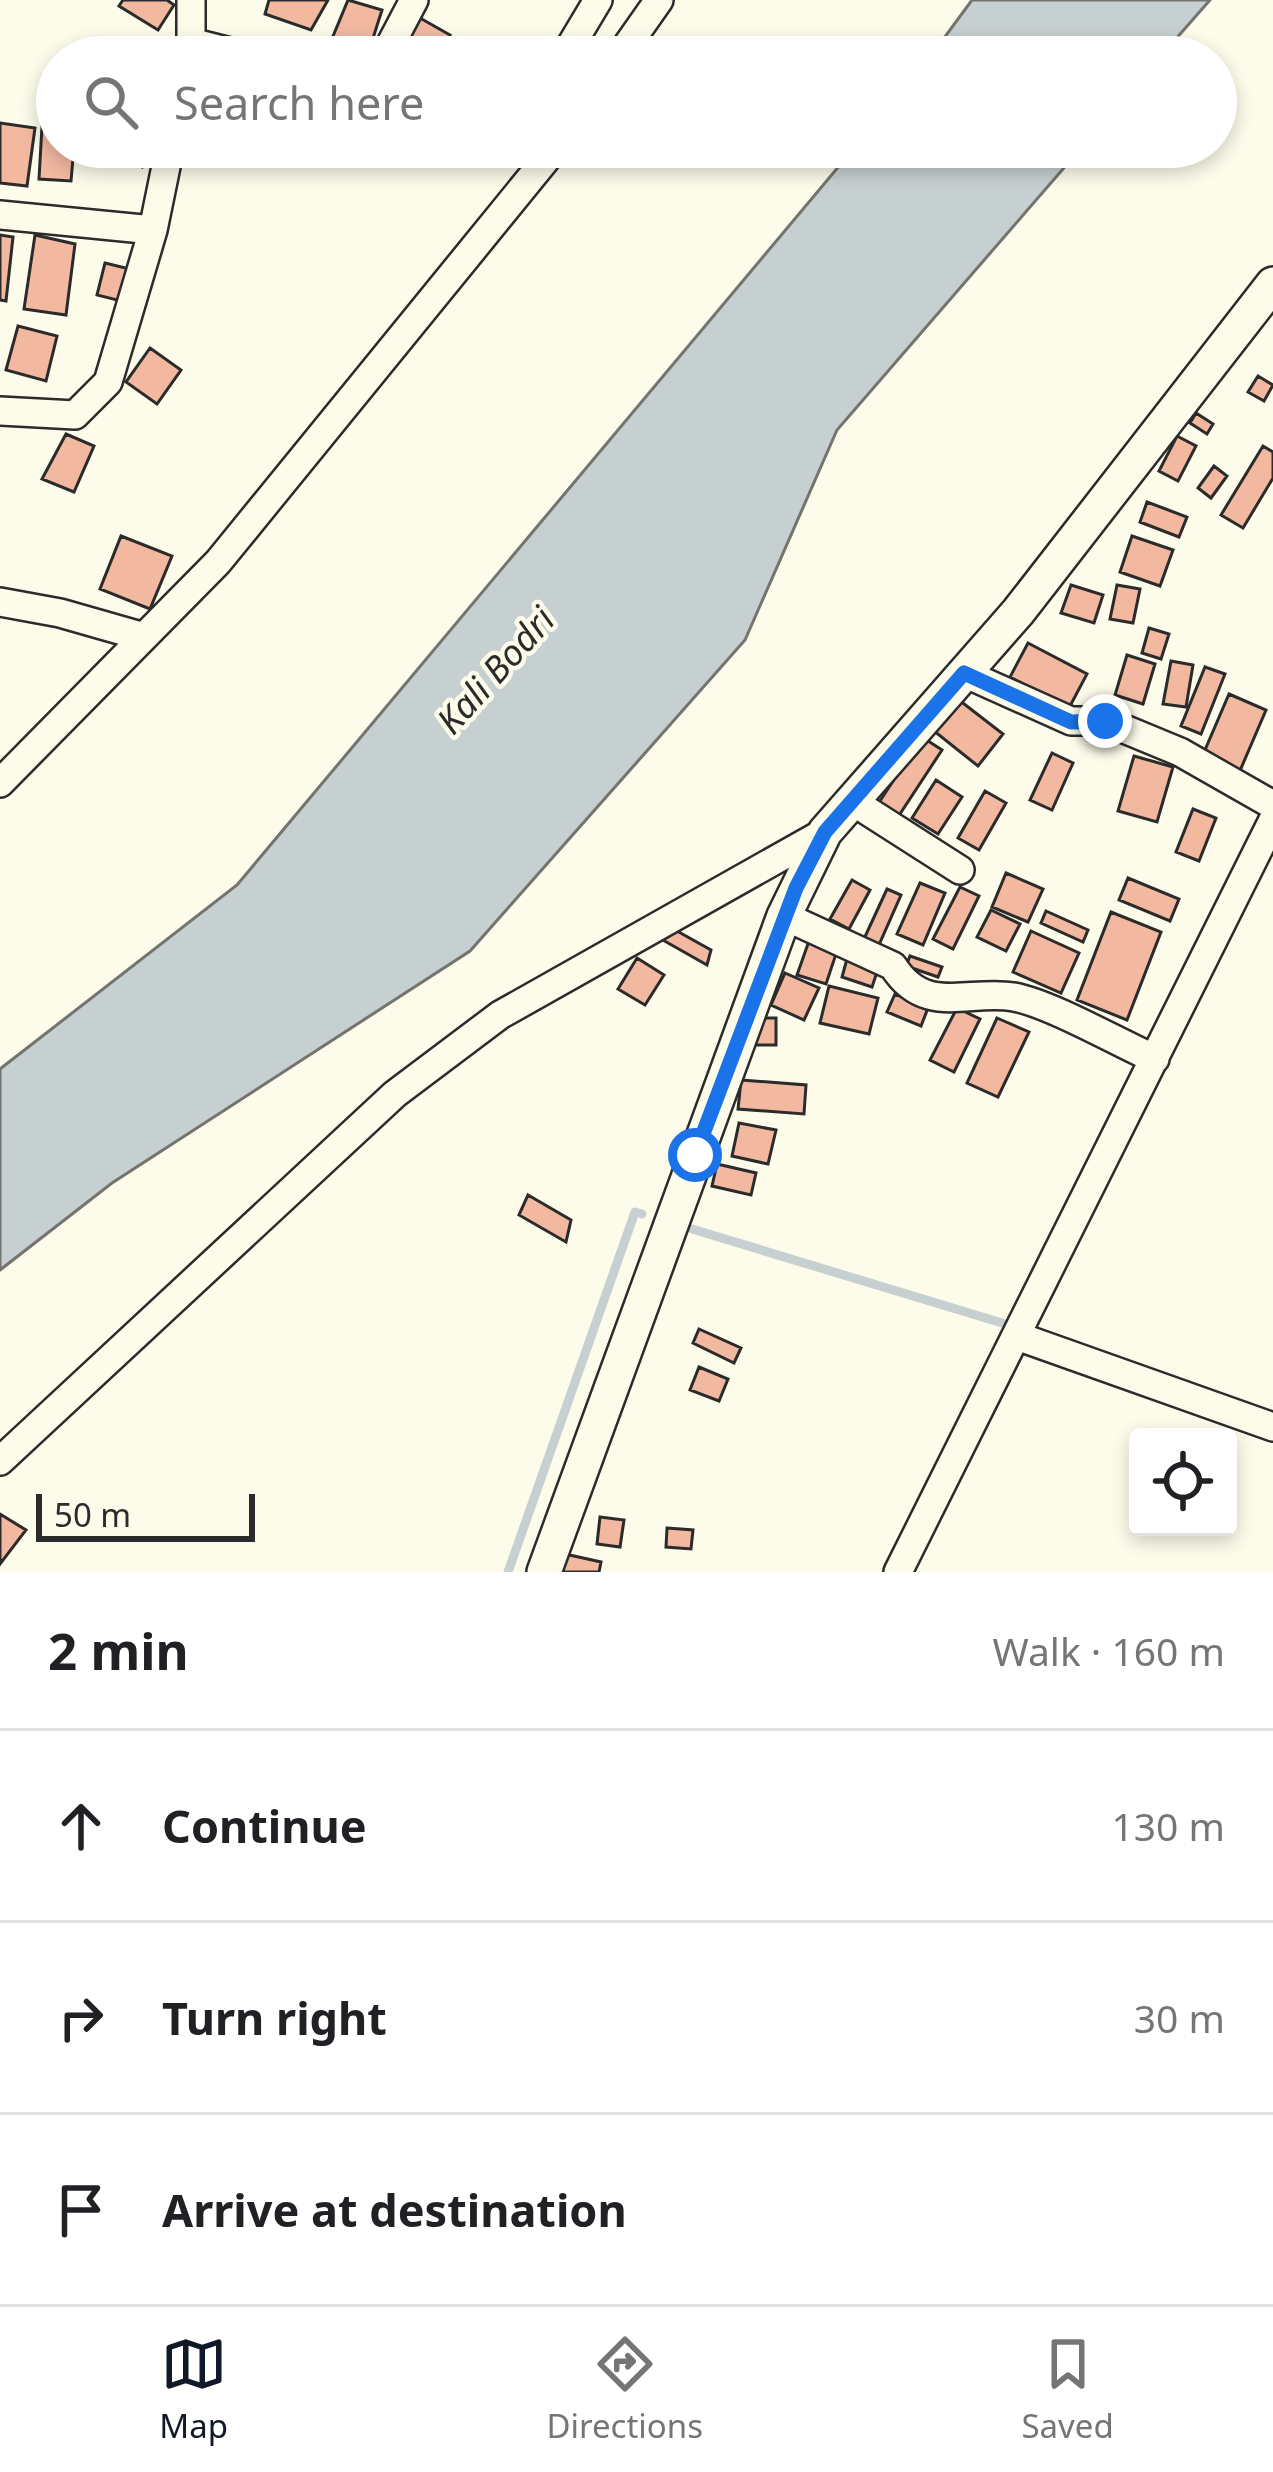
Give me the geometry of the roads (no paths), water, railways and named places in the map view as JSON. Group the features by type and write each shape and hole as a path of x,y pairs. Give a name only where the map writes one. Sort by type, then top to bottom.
{"street":[{"path":"190,0 190,36"},
{"path":"395,36 414,0"},
{"path":"577,36 598,0"},
{"path":"634,36 659,0"},
{"path":"0,411 75,415 108,382 153,230 166,168"},
{"path":"0,783 218,562 539,168"},
{"path":"0,214 153,230"},
{"path":"544,1572 784,916 825,832 1018,612 1273,284"},
{"path":"0,602 60,613 144,638"},
{"path":"964,673 1071,722 1105,721 1180,752 1273,805"},
{"path":"852,801 960,870"},
{"path":"898,1572 1273,820"},
{"path":"0,1460 395,1094 500,1015 825,832"},
{"path":"784,916 893,966 903,981 945,1000 992,994 1021,998 1155,1058"},
{"path":"1017,1336 1273,1427"}],"water":[{"path":"972,0 1210,0 1178,36 945,36"},
{"name":"Kali Bodri","path":"837,168 1064,168 837,430 745,640 470,951 112,1183 0,1270 0,1069 237,885"}],"waterway":[{"path":"508,1572 635,1212 642,1214"},
{"path":"692,1229 1012,1326"}]}
